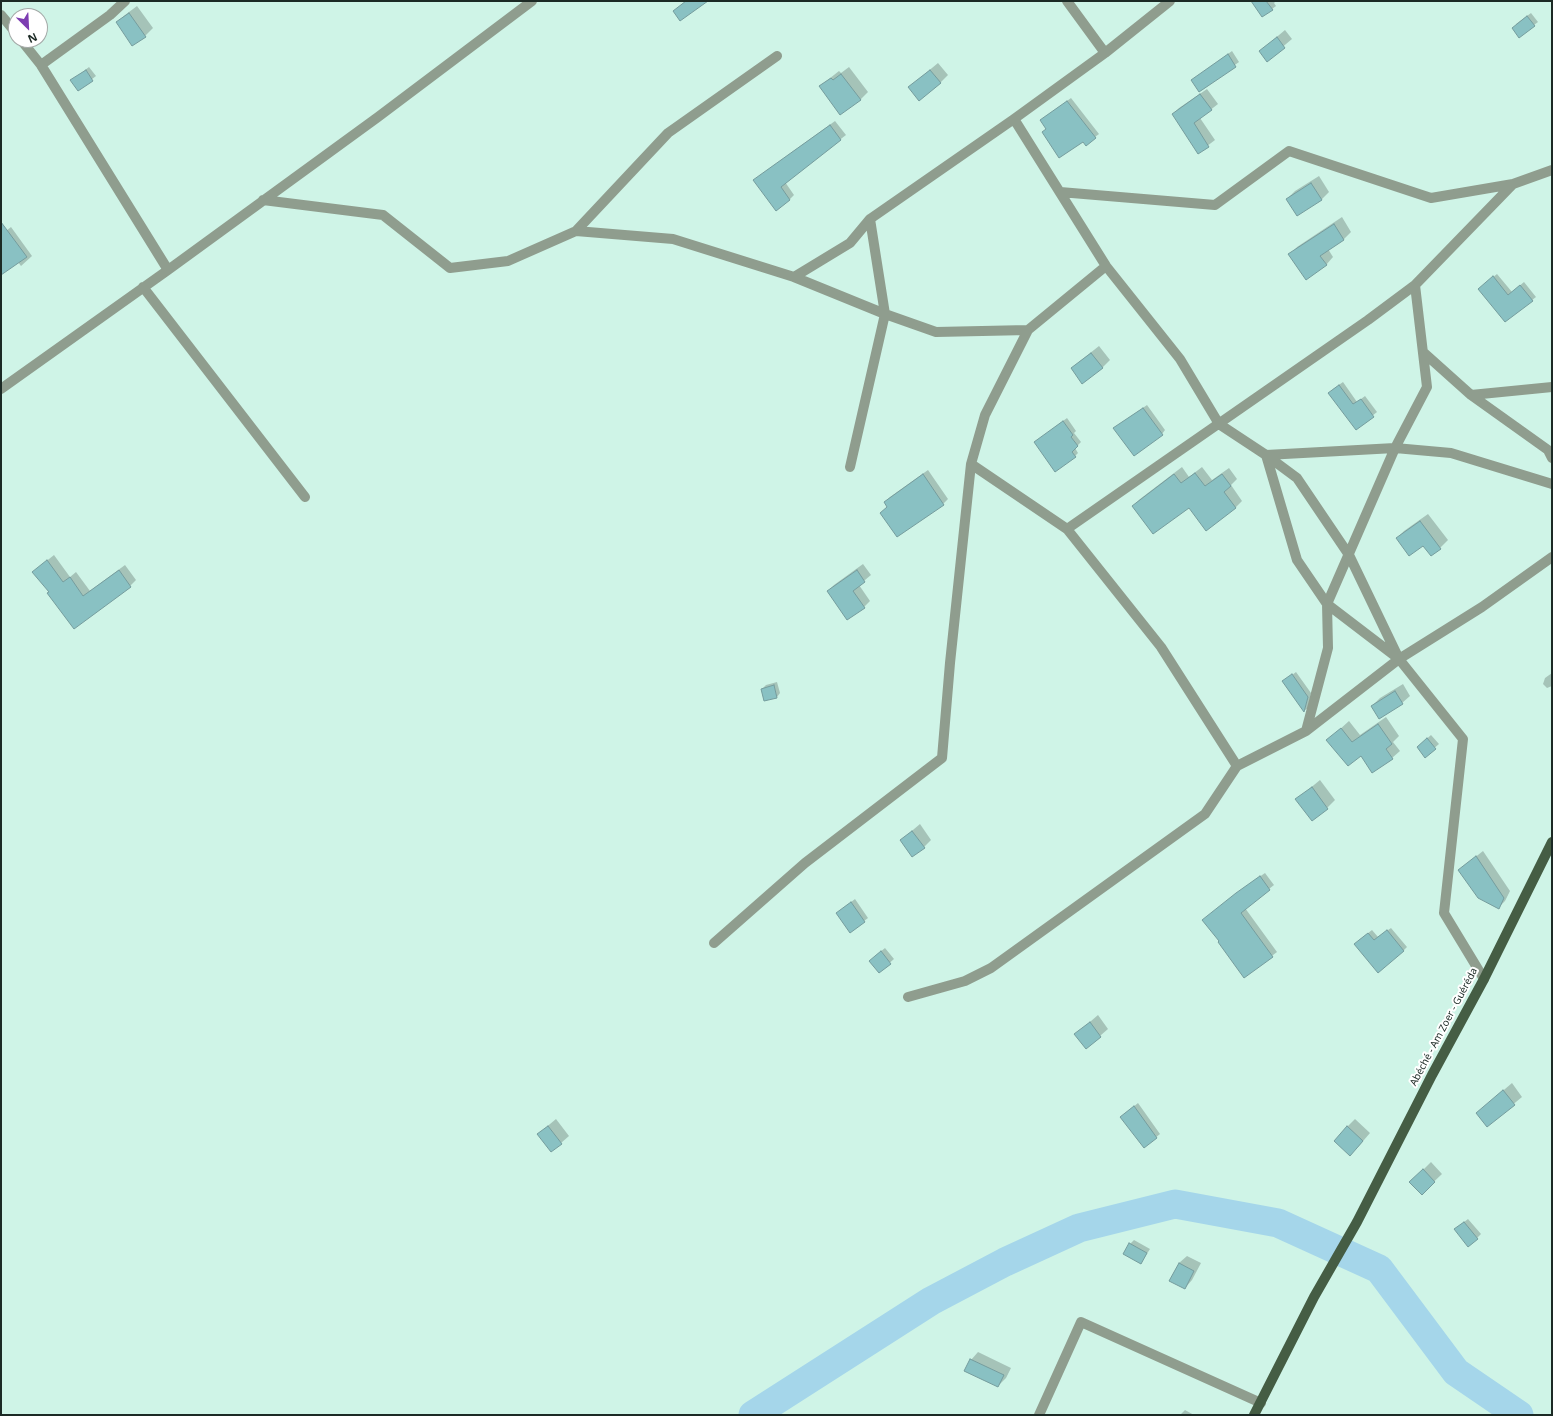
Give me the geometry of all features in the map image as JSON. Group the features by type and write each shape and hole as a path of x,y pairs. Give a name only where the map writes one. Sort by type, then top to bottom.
{"main road":[{"name":"Abéché - Am Zoer - Guéréda","path":"1261,1403 1314,1297 1357,1222 1432,1075 1484,979 1552,842"},
{"path":"1254,1415 1261,1403"}],"street":[{"path":"41,65 110,15 125,1"},
{"path":"1,389 168,270 532,1"},
{"path":"1067,1 1104,53"},
{"path":"794,277 850,243 870,219 1014,119 1104,53 1170,1"},
{"path":"1,15 8,23"},
{"path":"27,48 41,65 168,270"},
{"path":"263,200 383,215 450,268 508,261 576,231 668,133 777,56"},
{"path":"1014,119 1106,266 1180,359 1219,424 1266,455 1297,478 1349,555 1399,659 1463,739 1444,913 1484,979"},
{"path":"1060,192 1215,205 1289,152 1431,198 1513,184 1552,170"},
{"path":"1067,529 1368,320 1415,285 1513,184"},
{"path":"850,466 885,314 870,219"},
{"path":"576,231 673,239 794,277 885,314 936,332 1028,330"},
{"path":"714,943 805,863 942,758 950,663 971,464 985,416 1028,330 1106,266"},
{"path":"1306,731 1328,648 1327,604 1395,448 1427,387 1415,285"},
{"path":"143,287 305,498"},
{"path":"1423,352 1471,394 1548,450 1552,458"},
{"path":"1471,394 1552,386"},
{"path":"1266,455 1395,448 1451,453 1552,484"},
{"path":"1266,455 1297,560 1327,604 1399,659"},
{"path":"971,464 1067,529 1161,647 1238,766"},
{"path":"908,997 965,981 991,968 1205,814 1238,766 1306,731 1399,659 1482,607 1552,557"},
{"path":"1039,1415 1081,1322 1261,1403"}],"building":[{"path":"686,1 708,1 680,21 673,11"},
{"path":"1251,1 1266,1 1273,10 1262,17"},
{"path":"129,13 146,37 132,46 116,22"},
{"path":"1527,16 1535,26 1519,38 1512,28"},
{"path":"1277,37 1285,48 1267,62 1259,51"},
{"path":"1228,54 1236,67 1199,92 1191,80"},
{"path":"86,70 93,81 78,91 70,80"},
{"path":"930,70 941,83 919,101 908,87"},
{"path":"841,74 861,100 840,115 819,86 831,78 833,80"},
{"path":"1200,94 1212,110 1194,123 1209,147 1198,154 1172,114"},
{"path":"1067,101 1096,138 1086,146 1083,142 1059,158 1042,132 1046,129 1040,120"},
{"path":"830,125 841,140 781,187 790,200 776,211 753,180"},
{"path":"1311,183 1322,200 1297,216 1286,199"},
{"path":"1,222 27,257 1,275"},
{"path":"1334,224 1344,240 1320,256 1327,265 1306,280 1288,254"},
{"path":"1493,276 1508,295 1520,285 1533,301 1505,322 1478,289"},
{"path":"1091,353 1103,368 1082,384 1071,368"},
{"path":"1339,385 1353,404 1361,399 1374,417 1356,430 1328,393"},
{"path":"1143,408 1163,435 1134,456 1113,428"},
{"path":"1063,421 1073,435 1071,437 1078,446 1072,452 1076,457 1055,472 1034,442"},
{"path":"1195,473 1205,486 1222,474 1231,486 1224,492 1236,508 1206,531 1189,508 1153,534 1132,506 1174,474 1181,483"},
{"path":"923,474 944,505 897,537 880,513 887,507 884,502"},
{"path":"1420,521 1441,549 1431,556 1423,546 1409,556 1396,538"},
{"path":"47,560 63,582 70,577 83,596 119,570 131,587 74,629 47,593 49,592 32,572"},
{"path":"857,570 865,582 853,591 865,608 847,620 827,591"},
{"path":"1292,674 1308,697 1304,712 1282,681"},
{"path":"774,685 777,698 764,701 761,689"},
{"path":"1395,691 1403,704 1379,719 1371,706"},
{"path":"1378,724 1392,744 1386,749 1393,759 1372,773 1361,756 1348,766 1326,740 1341,728 1352,742"},
{"path":"1427,738 1436,749 1425,758 1417,747"},
{"path":"1312,787 1328,809 1312,821 1295,799"},
{"path":"912,831 925,848 912,857 900,840"},
{"path":"1476,856 1504,898 1499,909 1478,898 1458,870"},
{"path":"1260,876 1270,890 1241,913 1273,957 1244,978 1218,942 1219,941 1202,920"},
{"path":"851,902 865,922 850,933 836,913"},
{"path":"1387,930 1404,951 1378,973 1354,944 1368,933 1374,940"},
{"path":"881,951 891,964 879,973 869,961"},
{"path":"1090,1022 1101,1037 1086,1049 1074,1034"},
{"path":"1503,1090 1515,1105 1487,1127 1476,1113"},
{"path":"1134,1106 1157,1138 1144,1148 1120,1117"},
{"path":"548,1126 562,1144 551,1152 537,1134"},
{"path":"1347,1126 1363,1141 1350,1156 1334,1141"},
{"path":"1423,1169 1435,1182 1422,1195 1409,1182"},
{"path":"1464,1222 1478,1239 1468,1247 1454,1229"},
{"path":"1129,1243 1147,1253 1141,1264 1123,1254"},
{"path":"1179,1263 1194,1271 1185,1289 1169,1281"},
{"path":"970,1359 1004,1375 998,1387 964,1371"}],"waterway":[{"path":"753,1415 931,1301 1005,1262 1079,1228 1175,1204 1278,1223 1379,1269 1456,1372 1519,1415"}]}
